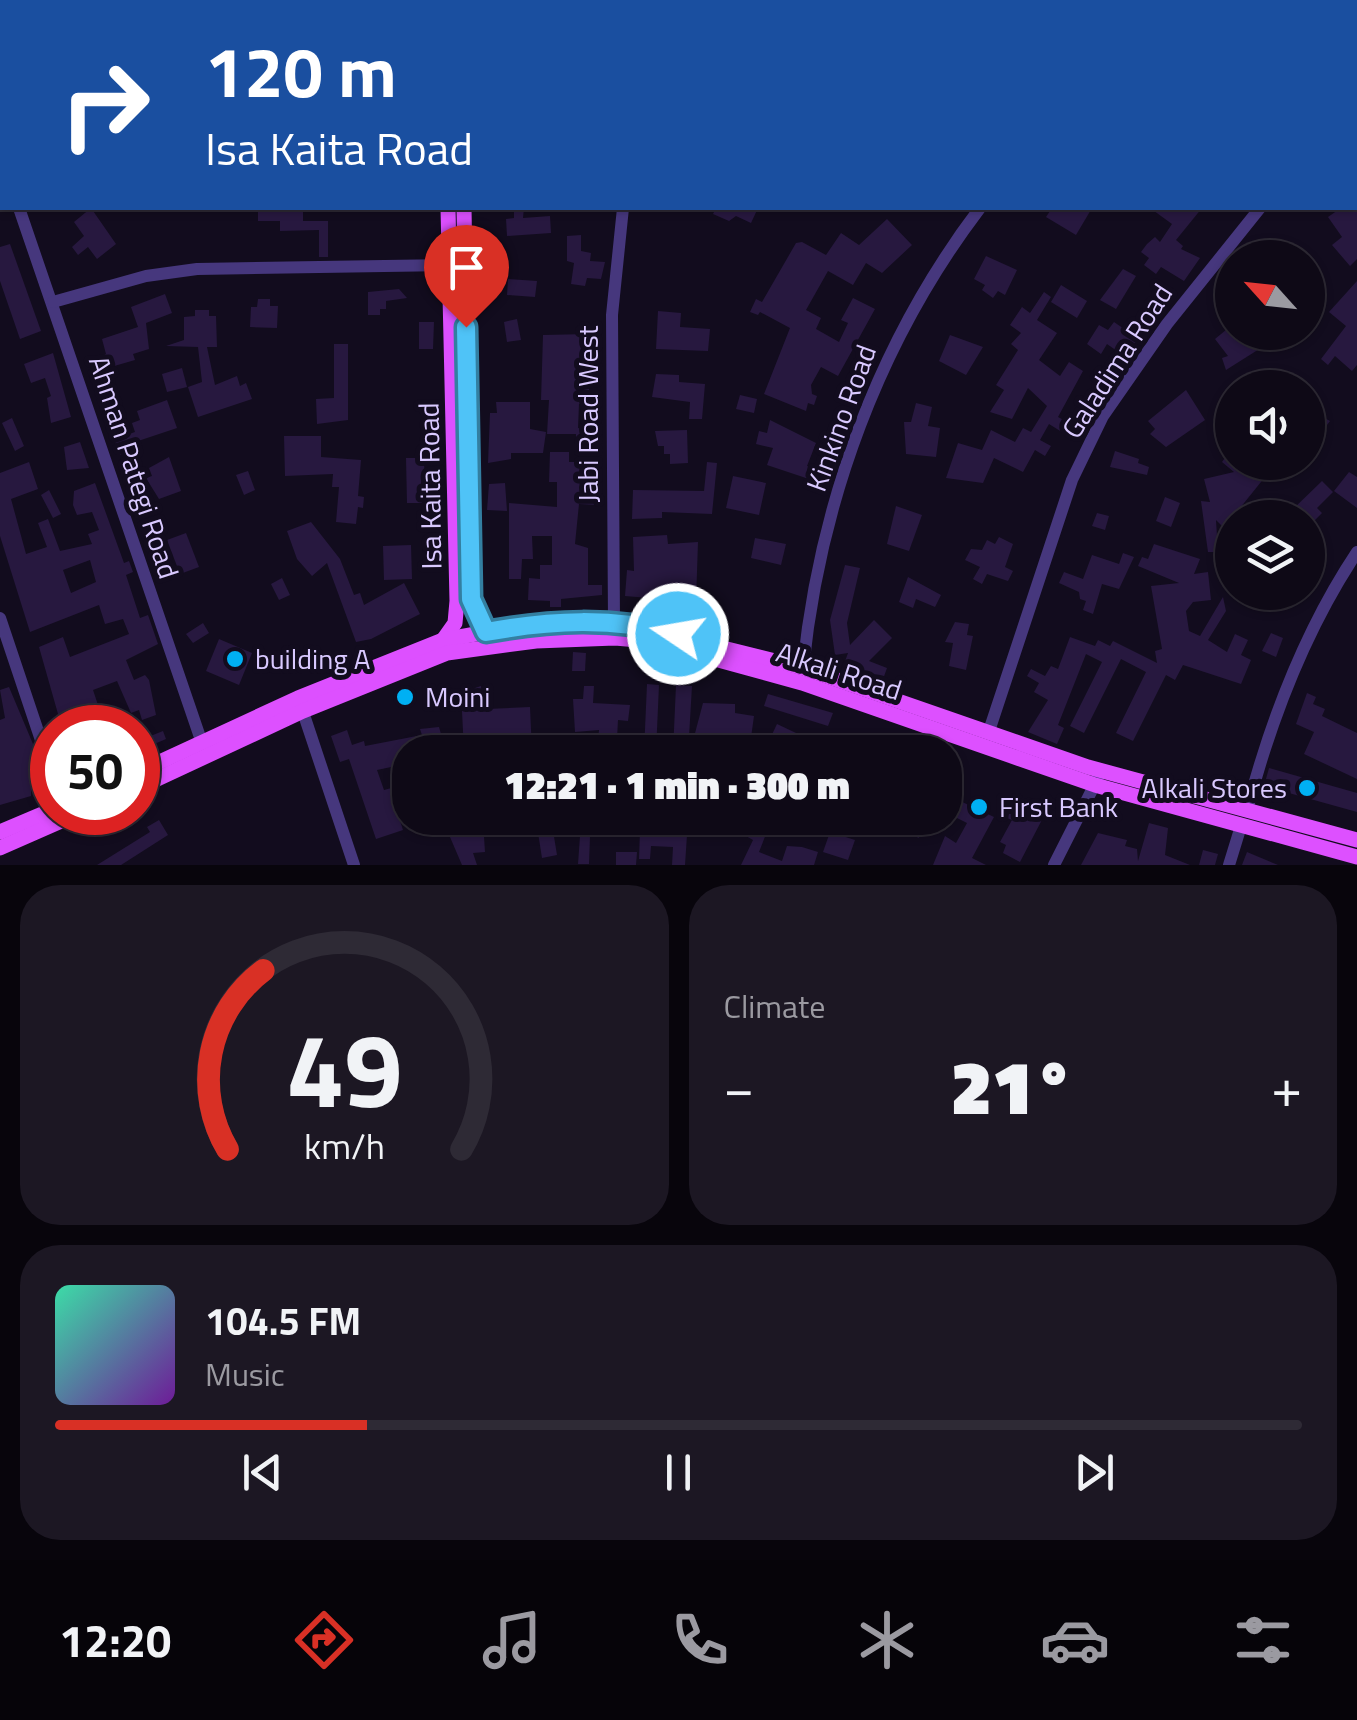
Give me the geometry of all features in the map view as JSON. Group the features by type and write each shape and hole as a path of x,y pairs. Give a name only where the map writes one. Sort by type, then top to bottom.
{"main road":[{"name":"Isa Kaita Road","path":"448,210 471,599 486,632"},
{"name":"Isa Kaita Road","path":"443,640 455,623 457,601 464,210"},
{"name":"Alkali Road","path":"160,777 300,705 443,640 535,623 614,621 803,668 989,731 1099,778 1246,810 1357,840"},
{"name":"Alkali Road","path":"160,762 300,705 447,653 536,641 632,640 802,683 1241,826 1357,857"},
{"path":"0,832 30,819"},
{"path":"0,848 30,835"}],"street":[{"name":"Ahman Pategi Road","path":"20,210 202,743"},
{"name":"Jabi Road West","path":"614,621 612,315 624,210"},
{"name":"Kinkino Road","path":"803,668 809,612 842,474 887,356 948,250 978,210"},
{"name":"Galadima Road","path":"989,731 1072,480 1104,416 1167,324 1258,210"},
{"path":"53,302 146,276 198,268 450,265"},
{"path":"1246,810 1261,756 1299,656 1330,592 1357,552"},
{"path":"0,618 30,707"},
{"path":"300,705 354,865"},
{"path":"1054,865 1099,778"},
{"path":"1228,865 1241,826"}],"building":[{"path":"92,210 116,244 97,259 88,247 78,255 72,247 84,236 74,222"},
{"path":"258,210 303,210 303,221 328,221 328,257 319,257 319,230 280,231 280,221 258,221"},
{"path":"514,210 524,210 523,218 550,216 551,233 507,236 506,219 514,218"},
{"path":"715,210 757,210 751,223 736,216 729,221 713,214"},
{"path":"1051,210 1091,210 1076,235 1046,217"},
{"path":"1153,210 1200,210 1176,240 1183,246 1181,249 1200,258 1184,281 1161,267 1156,274 1144,265 1149,258 1141,252 1155,237 1160,242 1172,224"},
{"path":"1338,210 1357,210 1357,259 1350,266 1332,245 1342,237 1328,217"},
{"path":"887,219 912,245 882,273 866,263 853,285 828,271 806,310 821,318 816,329 839,342 848,323 841,320 853,298 875,309 838,376 821,367 811,385 812,394 817,396 814,405 808,403 806,411 764,394 790,328 760,312 750,312 756,299 762,302 796,243 802,242 826,255 841,233 859,245"},
{"path":"581,235 581,251 591,253 590,261 605,262 601,279 587,278 585,286 571,284 574,263 567,261 567,236"},
{"path":"10,244 41,331 20,339 0,281 0,247"},
{"path":"986,256 1017,270 1005,295 998,291 993,298 982,290 985,285 974,279"},
{"path":"1123,269 1136,276 1116,309 1100,300"},
{"path":"508,279 537,281 535,297 507,295"},
{"path":"1357,281 1357,365 1352,371 1335,356 1328,365 1321,359 1346,326 1329,312"},
{"path":"1061,285 1087,301 1077,318 1051,302"},
{"path":"399,289 407,298 386,301 386,309 380,309 380,315 368,315 368,292"},
{"path":"1044,292 1051,297 1037,320 1057,333 1039,360 1060,376 1069,362 1083,371 1058,417 1071,424 1065,434 1049,424 1040,440 1051,446 1045,456 1035,450 1023,472 994,458 983,483 946,478 958,443 982,450 991,430 1015,442 1023,428 1031,432 1047,406 1028,388 1012,419 990,412 1004,390 996,385 1018,350 1011,344 1021,333 1010,325 1022,307 1030,313"},
{"path":"165,294 172,313 146,323 149,349 133,354 135,360 97,371 92,362 106,354 102,339 138,327 131,307"},
{"path":"258,299 270,299 270,306 278,306 277,328 250,327 251,307 257,307"},
{"path":"195,310 209,310 209,316 216,316 217,347 207,347 215,385 237,376 240,386 246,383 252,399 198,417 188,387 202,382 198,347 166,346 184,340 184,317 195,316"},
{"path":"658,311 681,313 680,327 710,329 708,351 656,349"},
{"path":"517,319 521,340 507,342 504,322"},
{"path":"419,322 434,322 433,349 419,349"},
{"path":"1114,322 1127,331 1134,322 1148,333 1127,358 1107,344 1101,354 1087,344 1099,325 1108,330"},
{"path":"589,334 589,404 579,404 578,428 598,430 598,445 576,445 576,434 547,434 549,400 541,400 543,335"},
{"path":"950,335 983,347 966,375 939,361"},
{"path":"334,344 348,344 348,420 317,424 316,399 334,398"},
{"path":"1223,350 1258,350 1226,370 1222,358 1228,356"},
{"path":"53,353 71,417 51,423 47,398 51,396 45,378 31,383 24,364"},
{"path":"182,368 187,387 167,392 162,374"},
{"path":"656,374 679,375 679,382 705,384 702,419 689,419 690,402 652,397"},
{"path":"1186,390 1205,420 1166,447 1150,434 1155,429 1148,421"},
{"path":"740,395 757,399 754,413 736,409"},
{"path":"167,400 177,428 132,443 134,450 120,455 114,439 135,432 132,423 140,420 137,411"},
{"path":"496,402 530,402 530,429 546,432 543,453 511,453 511,459 488,463 490,413 497,413"},
{"path":"916,403 932,407 928,426 940,428 936,457 906,454 904,422 911,422"},
{"path":"12,418 24,446 15,451 2,423"},
{"path":"770,420 816,443 807,466 813,468 809,479 767,465 773,448 756,444 759,431 767,433"},
{"path":"687,430 688,463 670,464 670,454 664,454 664,446 658,446 655,431"},
{"path":"836,433 844,436 833,473 825,469"},
{"path":"284,436 321,436 321,457 361,460 358,496 364,497 356,524 336,522 339,487 332,487 333,474 285,476"},
{"path":"80,442 89,468 67,470 64,447"},
{"path":"1115,451 1139,459 1138,463 1149,467 1147,475 1110,467"},
{"path":"550,452 569,452 569,462 583,462 584,495 598,495 598,505 579,504 575,544 588,548 588,585 602,585 602,595 561,599 561,607 550,607 550,601 528,600 529,578 540,579 540,565 552,565 552,536 532,536 533,559 522,559 521,579 509,579 509,503 557,507 557,482 549,482"},
{"path":"169,457 181,491 159,499 146,478 152,476 149,468"},
{"path":"406,458 424,458 425,503 407,503"},
{"path":"29,462 38,489 11,499 26,554 47,547 38,523 48,519 60,551 92,544 88,534 99,530 92,512 77,515 73,505 74,491 95,483 124,563 129,561 133,572 126,575 140,618 148,615 158,644 126,660 134,680 145,675 149,680 154,705 128,705 117,681 93,690 98,705 55,705 39,647 63,637 70,657 129,634 123,619 105,624 99,605 30,632 0,536 0,473","holes":["90,560 96,582 71,593 63,570"]},
{"path":"707,462 717,463 712,514 662,512 662,518 632,519 633,490 704,491"},
{"path":"248,471 255,490 244,495 236,475"},
{"path":"1349,472 1357,477 1357,508 1334,491"},
{"path":"733,476 766,483 759,515 726,508"},
{"path":"1204,479 1263,480 1246,500 1215,500 1215,552 1208,552 1201,501 1210,502"},
{"path":"1322,481 1333,492 1325,500 1302,500"},
{"path":"505,483 507,511 487,510 489,484"},
{"path":"49,490 61,514 53,518 41,495"},
{"path":"1165,497 1180,503 1171,527 1156,521"},
{"path":"896,506 922,515 909,551 887,544"},
{"path":"1097,513 1109,516 1105,530 1092,526"},
{"path":"311,522 340,559 354,595 360,593 364,605 404,583 420,614 371,639 356,642 327,563 312,576 297,559 287,531"},
{"path":"186,533 199,567 180,574 167,540"},
{"path":"667,535 668,544 698,542 696,602 625,596 627,570 634,571 633,537"},
{"path":"999,537 1013,544 1005,567 1013,571 1008,581 987,574 982,584 973,579 980,567 965,560 971,549 982,550 987,540 995,544"},
{"path":"755,538 786,544 781,565 751,558"},
{"path":"1154,544 1200,559 1194,574 1208,572 1211,600 1193,602 1186,611 1189,631 1200,636 1215,610 1226,610 1208,640 1227,652 1235,634 1248,640 1241,655 1251,660 1241,684 1183,665 1175,680 1166,675 1133,741 1116,733 1146,672 1121,659 1084,733 1070,726 1102,662 1086,654 1058,725 1064,728 1057,744 1028,732 1048,700 1034,692 1039,683 1027,676 1031,669 1045,676 1051,666 1058,669 1070,637 1095,646 1098,640 1110,646 1113,641 1157,663 1155,651 1162,649 1151,586 1179,583 1138,566 1142,557 1148,559"},
{"path":"411,545 412,579 384,580 383,546"},
{"path":"1123,553 1134,557 1119,589 1102,584 1093,614 1083,610 1086,601 1080,599 1079,592 1059,583 1064,572 1083,579 1092,555 1119,564"},
{"path":"845,565 860,568 847,623 850,645 874,620 892,638 869,661 887,668 882,682 843,667 848,653 835,655 830,620"},
{"path":"908,577 941,595 935,607 916,599 913,608 899,602"},
{"path":"282,578 290,595 279,600 271,584"},
{"path":"955,622 969,624 967,635 973,636 966,670 949,666 953,643 945,642"},
{"path":"203,623 209,633 193,643 186,634"},
{"path":"1271,633 1283,638 1276,657 1262,651"},
{"name":"building A","path":"219,639 252,653 239,685 206,671"},
{"path":"573,652 586,653 585,671 572,671"},
{"path":"647,684 659,685 657,735 645,735"},
{"path":"676,685 692,686 689,735 674,735"},
{"path":"481,686 487,709 530,707 531,735 463,735 462,711 477,710 472,689"},
{"path":"584,686 594,686 593,703 630,705 628,721 618,720 617,735 598,735 599,730 575,732 573,699 583,699"},
{"path":"9,687 30,737 30,796 0,805 0,720 5,718 0,690"},
{"path":"1307,693 1316,697 1313,704 1325,709 1322,716 1357,733 1357,779 1304,754 1314,732 1296,724"},
{"path":"768,694 833,713 828,726 764,706"},
{"path":"703,703 735,704 735,713 754,716 751,735 695,735"},
{"path":"777,724 800,735 772,735"},
{"path":"439,727 441,735 422,735 420,729"},
{"path":"347,730 352,745 364,741 365,746 392,741 392,767 377,770 384,790 392,788 392,834 376,839 349,759 340,762 331,736"},
{"name":"Alkali Stores","path":"1269,768 1357,793 1357,812 1264,786"},
{"path":"1016,799 1045,814 1020,862 1003,853 1006,845 1000,842 1012,820 1007,818"},
{"path":"962,802 994,817 972,858 986,865 933,865 945,836 956,843 967,823 962,820"},
{"path":"160,822 168,835 121,865 97,865 145,835 160,835"},
{"path":"1149,823 1168,828 1165,855 1190,865 1081,865 1098,833 1127,840 1125,846 1137,849 1138,861"},
{"path":"449,835 484,835 485,852 473,853 477,865 462,865"},
{"path":"538,835 554,835 557,855 542,858"},
{"path":"640,835 687,835 685,865 672,865 673,847 651,846 650,859 639,859"},
{"path":"766,835 759,852 782,861 787,846 818,852 814,865 741,865 753,840 746,836"},
{"path":"829,835 855,840 848,860 823,852"},
{"path":"580,836 590,837 589,864 578,864"},
{"path":"1203,850 1218,854 1215,865 1199,865"},
{"path":"616,852 637,852 636,865 616,865"},
{"path":"1247,852 1278,865 1242,865"}],"place":[{"name":"building A","path":"235,659"},
{"name":"Moini","path":"405,697"},
{"name":"Alkali Stores","path":"1307,788"},
{"name":"First Bank","path":"979,807"}],"route":[{"path":"466,327 471,599 486,632 580,620 614,621 678,634"}]}
